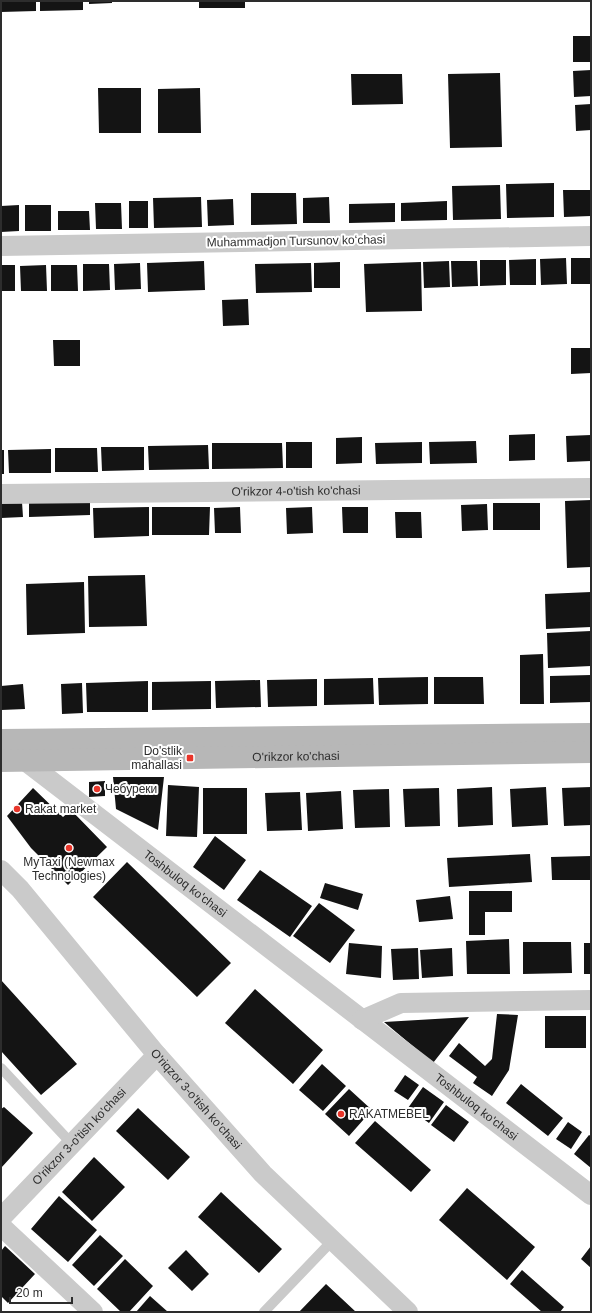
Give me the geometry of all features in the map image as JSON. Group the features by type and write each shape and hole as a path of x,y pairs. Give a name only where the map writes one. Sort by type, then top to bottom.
{"main road":[{"name":"O'rikzor ko'chasi","path":"1,761 24,750 591,734"},
{"name":"O'rikzor ko'chasi","path":"1,740 24,750 591,752"}],"street":[{"name":"Muhammadjon Tursunov koʻchasi","path":"1,246 591,236"},
{"name":"O'rikzor 4-o'tish ko'chasi","path":"1,494 591,488"},
{"name":"Toshbuloq ko'chasi","path":"24,750 362,1020 591,1195"},
{"name":"O'riqzor 3-o'tish ko'chasi","path":"1,870 20,889 157,1055 263,1174 408,1312"},
{"path":"362,1020 401,1002 591,1000"},
{"name":"O'rikzor 3-o'tish ko'chasi","path":"1,1218 157,1055"},
{"path":"1,1226 93,1312"}],"lane":[{"path":"1,1068 72,1144"},
{"path":"264,1312 333,1240"}],"building":[{"path":"1,1 36,1 36,11 1,12"},
{"path":"40,1 83,1 83,10 40,11"},
{"path":"89,1 112,1 112,3 89,4"},
{"path":"199,1 245,1 245,8 199,8"},
{"path":"573,36 591,36 591,62 573,62"},
{"path":"591,70 591,96 574,97 573,71"},
{"path":"500,73 502,147 450,148 448,74"},
{"path":"351,74 402,74 403,104 352,105"},
{"path":"98,88 141,88 141,133 99,133"},
{"path":"200,88 201,133 158,133 158,89"},
{"path":"591,104 591,130 576,131 575,105"},
{"path":"554,183 554,217 507,218 506,184"},
{"path":"500,185 501,219 453,220 452,186"},
{"path":"563,190 591,190 591,216 564,217"},
{"path":"251,193 296,193 297,224 251,225"},
{"path":"201,197 202,227 154,228 153,198"},
{"path":"329,197 330,223 303,223 303,198"},
{"path":"233,199 234,225 208,226 207,200"},
{"path":"129,201 148,201 148,228 129,228"},
{"path":"447,201 447,220 401,221 401,203"},
{"path":"95,203 121,203 122,229 96,229"},
{"path":"395,203 395,222 349,223 349,204"},
{"path":"19,205 19,231 1,232 1,206"},
{"path":"25,205 51,205 51,231 25,231"},
{"path":"58,211 89,211 90,230 58,230"},
{"path":"566,258 567,284 541,285 540,259"},
{"path":"571,258 591,258 591,284 571,284"},
{"path":"536,259 536,285 510,285 509,260"},
{"path":"480,260 506,260 506,285 480,286"},
{"path":"204,261 205,290 148,292 147,263"},
{"path":"449,261 450,287 424,288 423,262"},
{"path":"451,261 477,261 478,286 452,287"},
{"path":"340,262 340,288 314,288 314,263"},
{"path":"421,262 422,311 366,312 364,264"},
{"path":"140,263 141,289 115,290 114,264"},
{"path":"311,263 312,292 256,293 255,264"},
{"path":"83,264 109,264 110,290 83,291"},
{"path":"1,265 15,265 15,291 1,291"},
{"path":"46,265 47,291 21,291 20,266"},
{"path":"51,265 77,265 78,291 51,291"},
{"path":"248,299 249,325 223,326 222,300"},
{"path":"53,340 80,340 80,366 54,366"},
{"path":"571,348 591,348 591,373 571,374"},
{"path":"535,434 535,460 509,461 509,435"},
{"path":"591,435 591,461 567,462 566,436"},
{"path":"362,437 362,463 336,464 336,438"},
{"path":"476,441 477,463 430,464 429,442"},
{"path":"286,442 312,442 312,468 286,468"},
{"path":"422,442 422,463 376,464 375,443"},
{"path":"212,443 282,443 283,468 212,469"},
{"path":"208,445 209,469 149,470 148,446"},
{"path":"101,447 144,447 144,470 102,471"},
{"path":"55,448 97,448 98,472 55,472"},
{"path":"51,449 51,473 9,473 8,450"},
{"path":"1,450 4,450 4,474 1,474"},
{"path":"90,500 90,515 29,517 29,501"},
{"path":"591,500 591,567 567,568 565,501"},
{"path":"1,502 22,502 23,517 1,518"},
{"path":"493,503 540,503 540,530 493,530"},
{"path":"487,504 488,530 462,531 461,505"},
{"path":"149,507 149,536 94,538 93,508"},
{"path":"152,507 210,507 209,535 152,535"},
{"path":"240,507 241,533 215,533 214,508"},
{"path":"312,507 313,533 287,534 286,508"},
{"path":"342,507 368,507 368,533 343,533"},
{"path":"395,512 421,512 422,538 396,538"},
{"path":"145,575 147,626 89,627 88,576"},
{"path":"84,582 85,633 27,635 26,584"},
{"path":"591,592 591,627 546,629 545,594"},
{"path":"591,631 591,666 548,668 547,633"},
{"path":"543,654 544,704 520,704 520,655"},
{"path":"591,675 591,702 550,703 550,676"},
{"path":"428,677 428,704 379,705 378,678"},
{"path":"434,677 483,677 484,704 434,704"},
{"path":"373,678 374,704 324,705 324,679"},
{"path":"317,679 317,706 268,707 267,680"},
{"path":"260,680 261,707 216,708 215,681"},
{"path":"148,681 148,712 87,712 86,683"},
{"path":"211,681 211,709 152,710 152,682"},
{"path":"82,683 83,713 62,714 61,684"},
{"path":"23,684 25,709 1,710 1,686"},
{"path":"113,777 164,777 158,830 116,809"},
{"name":"Чебуреки","path":"105,781 105,796 89,797 89,782"},
{"path":"168,785 199,787 197,837 166,836"},
{"path":"492,787 493,825 458,827 457,789"},
{"path":"546,787 548,825 512,827 510,789"},
{"path":"591,787 591,825 564,826 562,788"},
{"path":"33,788 63,817 71,810 107,847 68,885 31,848 7,816"},
{"path":"203,788 247,788 247,834 203,834"},
{"path":"439,788 440,826 405,827 403,789"},
{"path":"389,789 390,827 355,828 353,790"},
{"path":"341,791 343,829 308,831 306,793"},
{"path":"300,792 302,830 267,831 265,793"},
{"path":"215,836 246,860 224,890 193,867"},
{"path":"530,854 532,882 449,887 447,858"},
{"path":"591,856 591,880 552,880 551,857"},
{"path":"127,862 231,963 197,997 93,897"},
{"path":"260,870 312,906 290,937 237,900"},
{"path":"325,883 363,894 358,910 320,898"},
{"path":"469,891 512,891 512,912 485,912 485,935 469,935"},
{"path":"450,896 453,919 419,922 416,900"},
{"path":"319,903 355,930 330,963 293,936"},
{"path":"509,939 510,974 467,974 466,941"},
{"path":"523,942 571,942 572,973 523,974"},
{"path":"349,943 382,946 381,978 346,974"},
{"path":"584,943 591,943 591,974 584,974"},
{"path":"418,948 419,979 393,980 391,949"},
{"path":"452,948 453,976 422,978 420,950"},
{"path":"1,980 77,1064 41,1095 1,1051"},
{"path":"255,989 323,1050 293,1084 225,1023"},
{"path":"497,1014 518,1015 509,1070 492,1096 473,1083 477,1077 449,1056 459,1043 485,1066 492,1059"},
{"path":"545,1016 586,1016 586,1048 545,1048"},
{"path":"469,1017 433,1063 384,1022"},
{"path":"322,1064 346,1086 323,1111 299,1090"},
{"path":"405,1075 419,1085 408,1100 394,1091"},
{"path":"521,1084 563,1118 548,1136 506,1103"},
{"path":"423,1087 444,1102 429,1123 408,1108"},
{"path":"349,1089 372,1110 349,1136 325,1114"},
{"path":"446,1105 469,1122 454,1142 431,1125"},
{"path":"4,1107 33,1133 1,1168 1,1109"},
{"path":"138,1108 190,1157 168,1180 116,1131"},
{"path":"375,1121 431,1170 411,1192 355,1143"},
{"path":"568,1122 582,1132 571,1149 556,1139"},
{"path":"589,1135 591,1136 591,1168 574,1154"},
{"path":"94,1157 125,1187 92,1221 62,1192"},
{"path":"467,1188 535,1247 507,1280 439,1220"},
{"path":"221,1192 282,1249 259,1273 198,1217"},
{"path":"59,1196 97,1230 68,1262 31,1229"},
{"path":"100,1235 123,1256 94,1286 72,1265"},
{"path":"5,1246 35,1274 8,1303 1,1296 1,1251"},
{"path":"591,1246 591,1268 581,1259"},
{"path":"186,1250 209,1274 192,1291 168,1268"},
{"path":"125,1259 153,1286 129,1312 121,1312 97,1289"},
{"path":"522,1270 564,1307 560,1312 542,1312 510,1284"},
{"path":"326,1284 356,1312 299,1312"},
{"path":"150,1296 168,1312 136,1312"}],"place":[{"name":"Do'stlik mahallasi","path":"190,758"},
{"name":"Чебуреки","path":"97,789"},
{"name":"Rakat market","path":"17,809"},
{"name":"MyTaxi (Newmax Technologies)","path":"69,848"},
{"name":"RAKATMEBEL","path":"341,1114"}]}
